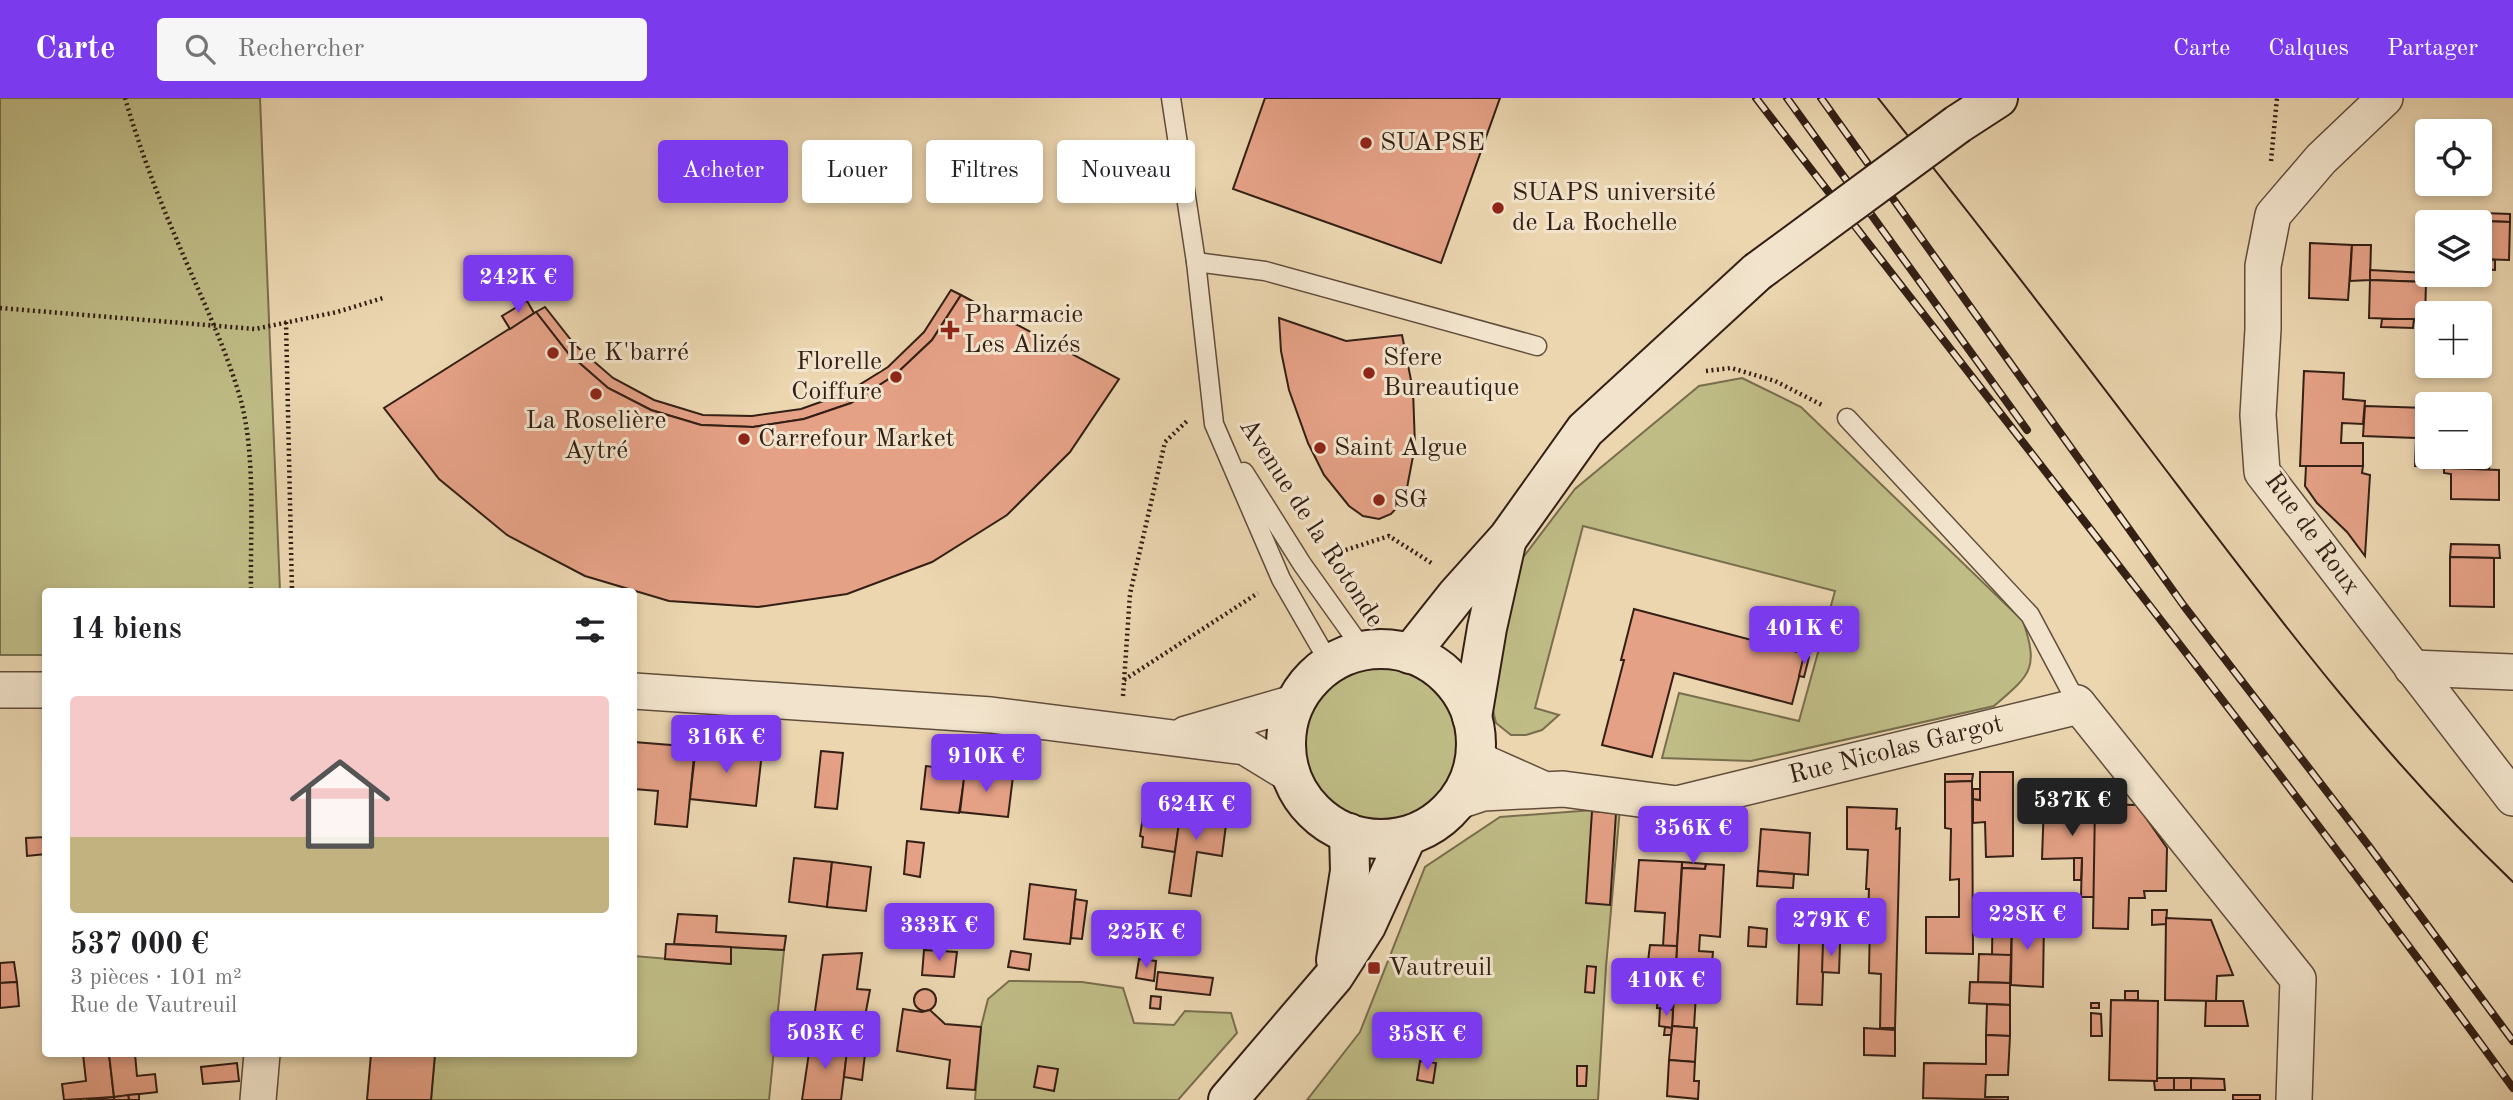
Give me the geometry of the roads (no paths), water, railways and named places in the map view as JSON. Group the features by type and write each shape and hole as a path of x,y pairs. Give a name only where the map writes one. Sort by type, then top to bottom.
{"main road":[{"path":"1410,654 1456,596 1508,538 1585,430 1757,272 1958,124 1998,98"},
{"path":"1474,732 1459,690 1449,678 1438,668 1410,654 1387,649 1347,658 1310,682 1289,720 1287,757 1291,775 1300,794 1313,811 1349,834 1388,839 1406,836 1434,823 1456,803 1471,776 1487,628 1508,538"},
{"path":"1334,976 1350,871 1349,834"},
{"path":"1228,1100 1334,976 1366,926 1406,836"}],"street":[{"name":"Rue de Roux","path":"2385,98 2321,159 2273,215 2263,266 2263,329 2258,415 2262,472 2513,798"},
{"path":"2412,668 2513,672"},
{"path":"0,690 42,690"},
{"path":"637,691 991,715 1245,747 1291,775"},
{"path":"1173,738 1297,702"},
{"path":"2078,704 2298,979 2294,1100"},
{"name":"Rue Nicolas Gargot","path":"1456,803 1483,793 1563,789 1677,804 2078,704"},
{"name":"Rue Nicolas Gargot","path":"1474,732 1476,756 1487,764 1547,790"},
{"path":"258,1100 262,1057"}],"lane":[{"name":"Avenue de la Rotonde","path":"1171,98 1196,262 1214,424 1281,579 1347,658"},
{"path":"1196,262 1265,271 1537,346"},
{"path":"1847,418 2030,615 2078,704"},
{"name":"Avenue de la Rotonde","path":"1214,424 1302,564 1347,658"}],"tram line":[{"path":"1878,98 2323,673 2415,780 2513,882"}],"railway":[{"path":"1756,98 2233,714 2513,1088"},
{"path":"1787,98 2027,430"},
{"path":"1821,98 2184,606 2368,845 2513,1041"}],"place":[{"name":"SUAPSE","path":"1366,143"},
{"name":"SUAPS université de La Rochelle","path":"1498,208"},
{"name":"Pharmacie Les Alizés","path":"950,330"},
{"name":"Le K'barré","path":"553,353"},
{"name":"Sfere Bureautique","path":"1369,373"},
{"name":"Florelle Coiffure","path":"896,377"},
{"name":"La Roselière Aytré","path":"596,394"},
{"name":"Carrefour Market","path":"744,439"},
{"name":"Saint Algue","path":"1320,448"},
{"name":"SG","path":"1379,500"},
{"name":"Vautreuil","path":"1374,968"}]}
